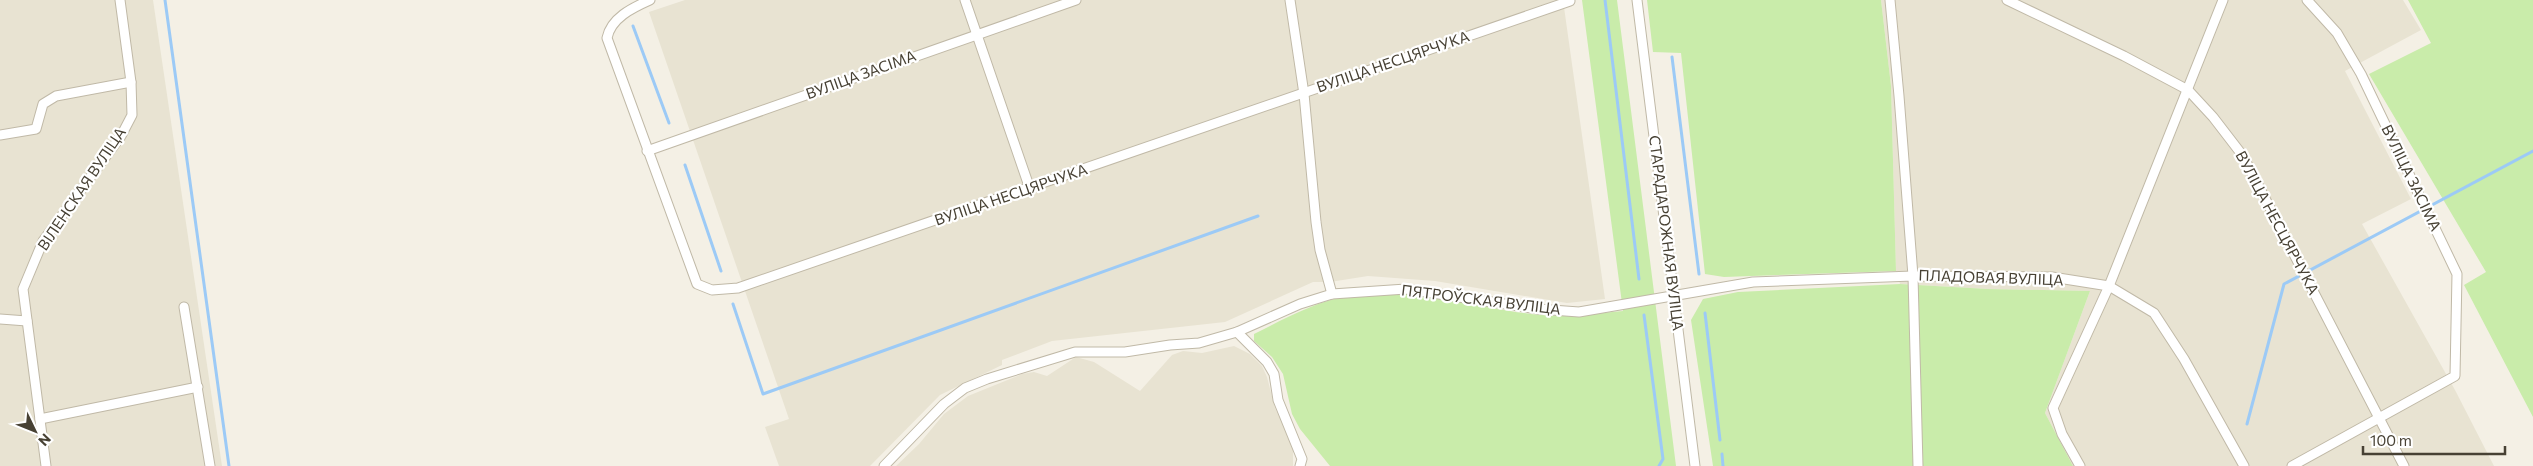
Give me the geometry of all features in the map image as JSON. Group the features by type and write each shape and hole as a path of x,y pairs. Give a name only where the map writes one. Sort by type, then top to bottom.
{"street":[{"name":"ВІЛЕНСКАЯ ВУЛІЦА","path":"46,466 23,288 43,241 121,136 132,114 131,82 120,0"},
{"name":"ВУЛІЦА НЕСЦЯРЧУКА","path":"650,0 621,16 612,25 607,38 697,284 712,290 738,288 1030,189 1570,1"},
{"path":"965,0 1030,189"},
{"name":"ВУЛІЦА ЗАСІМА","path":"647,151 1076,0"},
{"path":"1290,0 1304,94 1316,222 1320,250 1332,294"},
{"name":"СТАРАДАРОЖНАЯ ВУЛІЦА","path":"1637,0 1695,466"},
{"path":"1890,0 1913,276 1918,466"},
{"name":"ВУЛІЦА НЕСЦЯРЧУКА","path":"2007,0 2124,56 2188,90 2244,156 2404,466"},
{"path":"2080,466 2062,434 2053,408 2109,286 2223,0"},
{"name":"ВУЛІЦА ЗАСІМА","path":"2307,0 2337,33 2361,74 2457,274 2455,376 2379,420"},
{"path":"0,135 36,129 43,104 56,96 131,82"},
{"name":"ПЛАДОВАЯ ВУЛІЦА","path":"1674,295 1753,282 1913,276 2052,277 2109,286 2154,313 2184,359 2244,466"},
{"name":"ПЯТРОЎСКАЯ ВУЛІЦА","path":"884,466 944,404 965,388 987,379 1075,352 1125,352 1170,345 1199,343 1237,332 1300,304 1332,294 1406,289 1538,309 1579,312 1674,295"},
{"path":"184,307 210,466"},
{"path":"0,319 27,321"},
{"path":"1237,332 1267,362 1274,374 1278,400 1302,458 1300,466"},
{"path":"40,419 198,387"},
{"path":"2292,466 2379,420"}],"shaded area":[{"path":"0,0 153,0 222,466 0,466"},
{"path":"685,0 1563,0 1605,299 1567,303 1435,281 1368,276 1330,282 1313,282 1225,322 1052,341 1002,360 1002,365 940,395 870,466 779,466 765,427 789,419 649,12"},
{"path":"1881,0 2403,0 2421,30 2345,71 2411,199 2362,224 2455,390 2494,466 2073,466 2045,413 2090,291 1988,289 1900,284 1896,271 1891,86"},
{"path":"1234,346 1250,354 1262,366 1267,377 1275,408 1293,445 1293,466 896,466 919,444 944,414 968,396 1022,374 1034,372 1047,376 1076,357 1094,362 1140,391 1172,355 1183,351 1202,353"}],"green space":[{"path":"1582,0 1617,0 1676,466 1330,466 1300,429 1292,414 1283,374 1272,357 1254,341 1254,334 1302,310 1327,301 1353,295 1375,293 1420,295 1509,311 1554,316 1623,311"},
{"path":"1647,0 1881,0 1891,86 1896,271 1724,277 1705,274 1681,53 1653,52"},
{"path":"2408,0 2533,0 2533,417 2464,285 2486,272 2369,74 2431,43"},
{"path":"1900,284 1988,289 2090,291 2045,413 2073,466 1713,466 1691,320 1703,299 1738,292"}],"waterway":[{"path":"165,0 229,466"},
{"path":"1605,0 1639,279"},
{"path":"633,26 669,123"},
{"path":"1672,57 1699,274"},
{"path":"2247,424 2284,284 2533,151"},
{"path":"685,165 721,271"},
{"path":"733,304 763,394 1258,216"},
{"path":"1705,313 1720,440"},
{"path":"1644,315 1663,459 1659,466"},
{"path":"1722,454 1723,466"}]}
